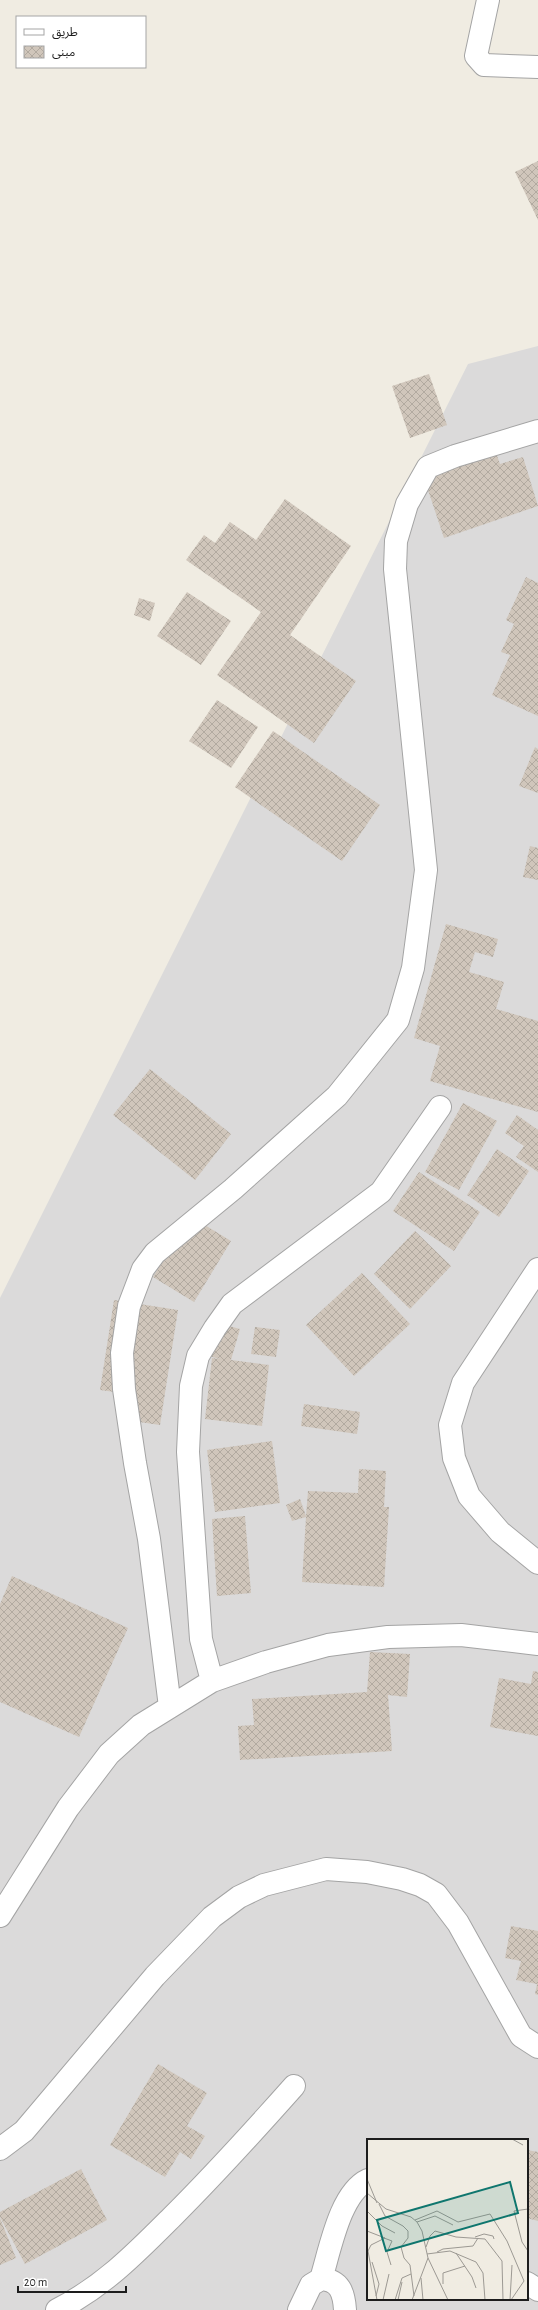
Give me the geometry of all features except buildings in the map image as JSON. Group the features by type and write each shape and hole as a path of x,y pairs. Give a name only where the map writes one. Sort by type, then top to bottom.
{"street":[{"path":"488,0 476,56 480,62 484,66 538,67"},
{"path":"170,1707 149,1539 135,1463 124,1389 122,1353 129,1306 143,1269 156,1253 233,1189 337,1096 398,1020 413,968 426,870 395,569 396,541 407,504 428,467 455,456 538,431"},
{"path":"212,1681 201,1639 188,1452 191,1386 198,1356 232,1304 381,1192 411,1151 440,1107"},
{"path":"538,1269 463,1383 450,1425 454,1458 469,1496 500,1532 538,1563"},
{"path":"0,1916 68,1808 109,1754 141,1725 212,1681 266,1662 328,1645 388,1637 461,1635 538,1644"},
{"path":"0,2149 24,2131 155,1976 212,1917 239,1897 264,1885 326,1869 367,1872 402,1879 420,1885 436,1894 458,1922 521,2036 538,2047"},
{"path":"57,2310 119,2270 221,2168 294,2086"},
{"path":"321,2279 343,2208 353,2191 361,2183 367,2180"},
{"path":"299,2310 311,2285 321,2279 332,2280 340,2288 344,2297 345,2310"},
{"path":"528,2284 538,2290"}],"shaded area":[{"path":"538,346 538,2310 0,2310 0,1298 468,364"}]}
